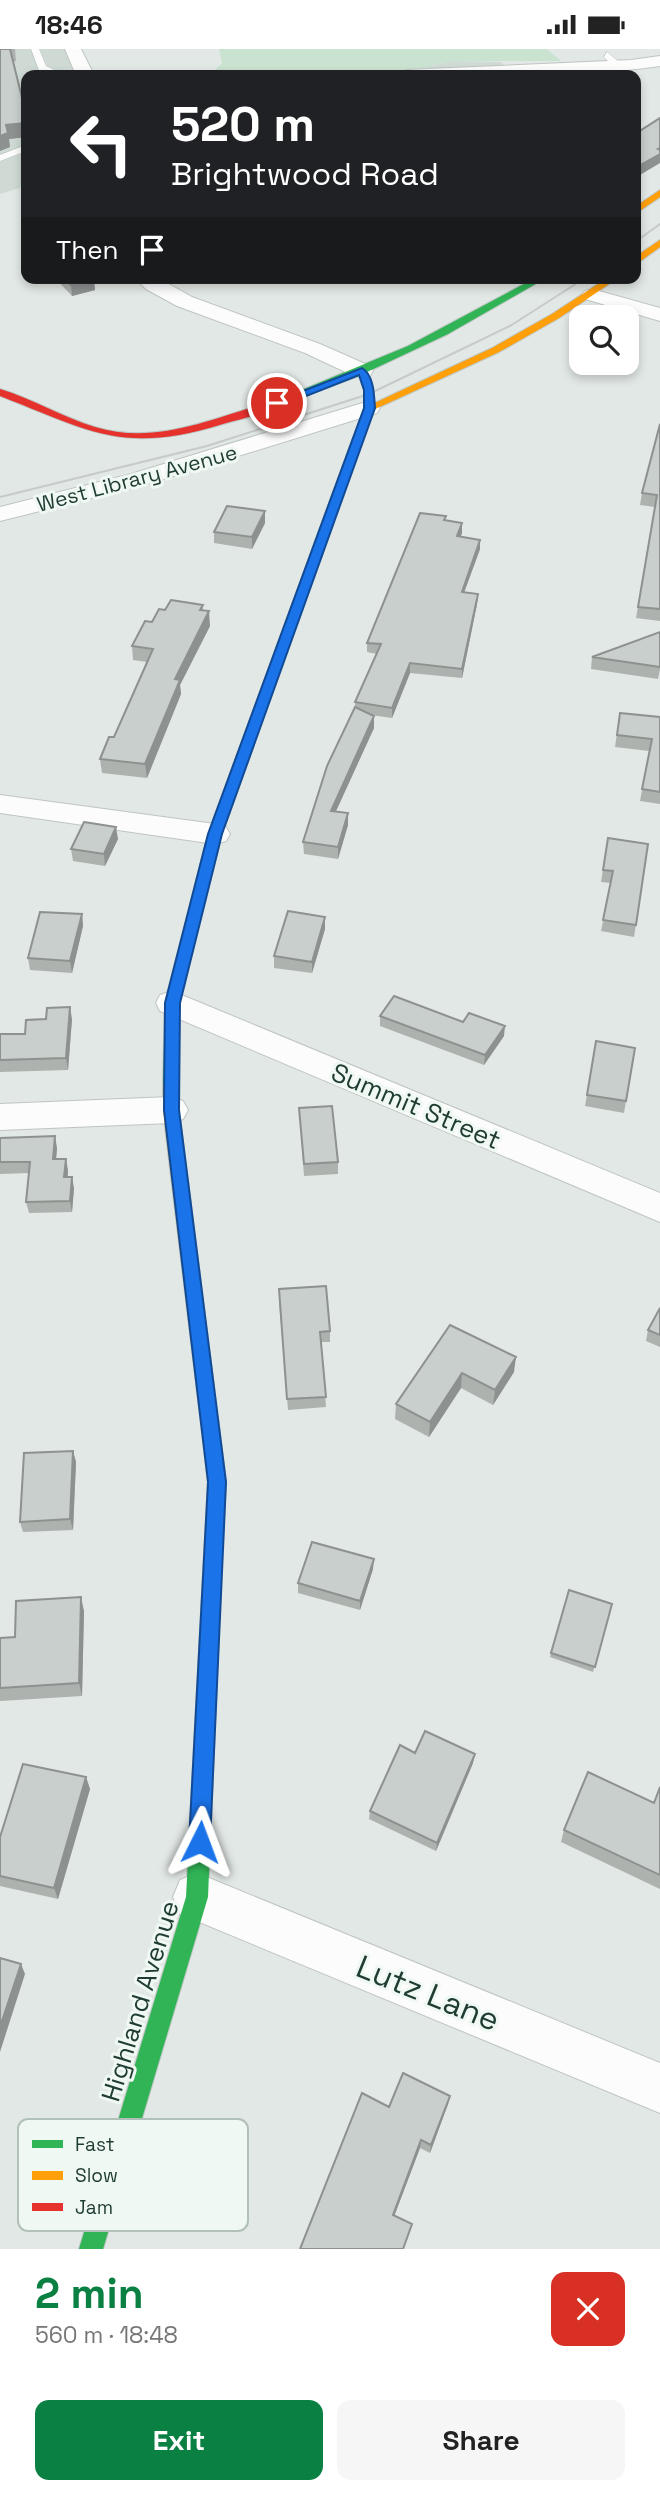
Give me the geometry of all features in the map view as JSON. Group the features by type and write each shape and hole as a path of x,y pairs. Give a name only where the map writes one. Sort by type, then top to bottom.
{"street":[{"path":"73,49 83,70"},
{"path":"475,70 612,60 660,61"},
{"path":"641,207 660,193"},
{"path":"151,284 199,307 332,355 362,371"},
{"path":"0,392 85,426 119,435 146,436 207,425 277,403 362,371 443,335 531,284"},
{"name":"West Library Avenue","path":"0,514 77,498 369,408 485,356 592,295 606,284"},
{"path":"592,295 660,315"},
{"name":"Highland Avenue","path":"130,2119 197,1897 217,1482 171,1110 172,1003 215,834 369,408 369,390 362,371"},
{"path":"0,804 215,834"},
{"name":"Summit Street","path":"172,1003 660,1208"},
{"path":"0,1117 171,1110"},
{"name":"Lutz Lane","path":"197,1897 660,2088"},
{"name":"Highland Avenue","path":"91,2249 96,2231"}],"lane":[{"path":"35,49 42,68 47,70"},
{"path":"0,158 21,150"}],"shaded area":[{"path":"0,49 69,49 73,70 21,70 21,188 0,194"},
{"path":"450,61 501,62 507,70 406,70"}],"green space":[{"path":"219,49 547,49 561,61 450,61 406,70 215,70 222,63"}],"building":[{"path":"0,49 10,49 21,94 21,124 6,125 8,133 0,136"},
{"path":"660,118 660,154 641,165 641,130"},
{"path":"660,424 660,609 638,607 657,495 642,493"},
{"path":"227,506 265,511 252,537 214,532"},
{"path":"420,513 446,516 444,520 462,523 457,536 480,540 462,592 478,594 462,669 410,663 392,708 355,702 381,644 367,643"},
{"path":"171,600 203,605 200,610 209,611 175,679 180,680 145,764 100,759 109,737 114,737 153,649 132,646 145,621 152,622 159,609 165,610"},
{"path":"660,632 660,667 592,657"},
{"path":"355,707 374,716 331,811 348,813 338,847 303,842 327,766"},
{"path":"620,713 660,717 660,792 642,789 652,739 617,735"},
{"path":"84,822 116,827 104,854 71,849"},
{"path":"608,838 648,844 636,925 603,920 613,871 603,870"},
{"path":"288,911 325,917 312,962 274,956"},
{"path":"40,912 82,914 70,961 28,958"},
{"path":"394,996 463,1022 469,1013 505,1026 485,1055 380,1016"},
{"path":"70,1007 66,1058 0,1060 0,1034 25,1034 26,1020 46,1019 47,1008"},
{"path":"596,1041 635,1048 626,1101 587,1095"},
{"path":"332,1106 338,1162 304,1164 299,1108"},
{"path":"55,1136 53,1159 66,1159 64,1177 72,1177 70,1201 26,1202 30,1162 0,1162 0,1138"},
{"path":"326,1286 330,1331 320,1332 326,1397 287,1399 279,1289"},
{"path":"660,1308 660,1335 648,1330"},
{"path":"450,1325 516,1357 495,1390 462,1373 430,1422 396,1404"},
{"path":"73,1451 70,1519 20,1522 24,1453"},
{"path":"312,1542 374,1559 360,1601 298,1583"},
{"path":"569,1590 612,1604 595,1667 551,1653"},
{"path":"81,1597 79,1683 0,1688 0,1638 15,1637 16,1601"},
{"path":"425,1731 475,1754 437,1843 370,1811 400,1745 415,1753"},
{"path":"23,1764 86,1777 54,1888 0,1876 0,1837"},
{"path":"588,1772 654,1803 660,1787 660,1875 564,1830"},
{"path":"0,1958 21,1964 0,2027"},
{"path":"403,2073 450,2096 431,2145 421,2140 393,2215 412,2224 403,2249 300,2249 362,2093 389,2107"}],"tram line":[{"path":"641,238 660,224"},
{"path":"0,497 207,446 369,394 510,326 576,284"}],"traffic: fast":[{"path":"273,404 411,349 531,284"},
{"path":"171,1085 172,1003 215,834 369,408 369,390 362,371"},
{"path":"130,2119 197,1897 213,1555"},
{"path":"91,2249 96,2231"}],"traffic: slow":[{"path":"641,207 660,193"},
{"path":"641,257 660,243"},
{"path":"369,408 495,350 556,316 605,284"},
{"path":"171,1085 171,1110 217,1482 213,1555"}],"traffic: jam":[{"path":"0,392 78,425 126,436 190,430 273,404"}],"route":[{"path":"200,1842 217,1482 171,1110 172,1003 215,834 369,408 369,390 362,371 277,403"}]}
